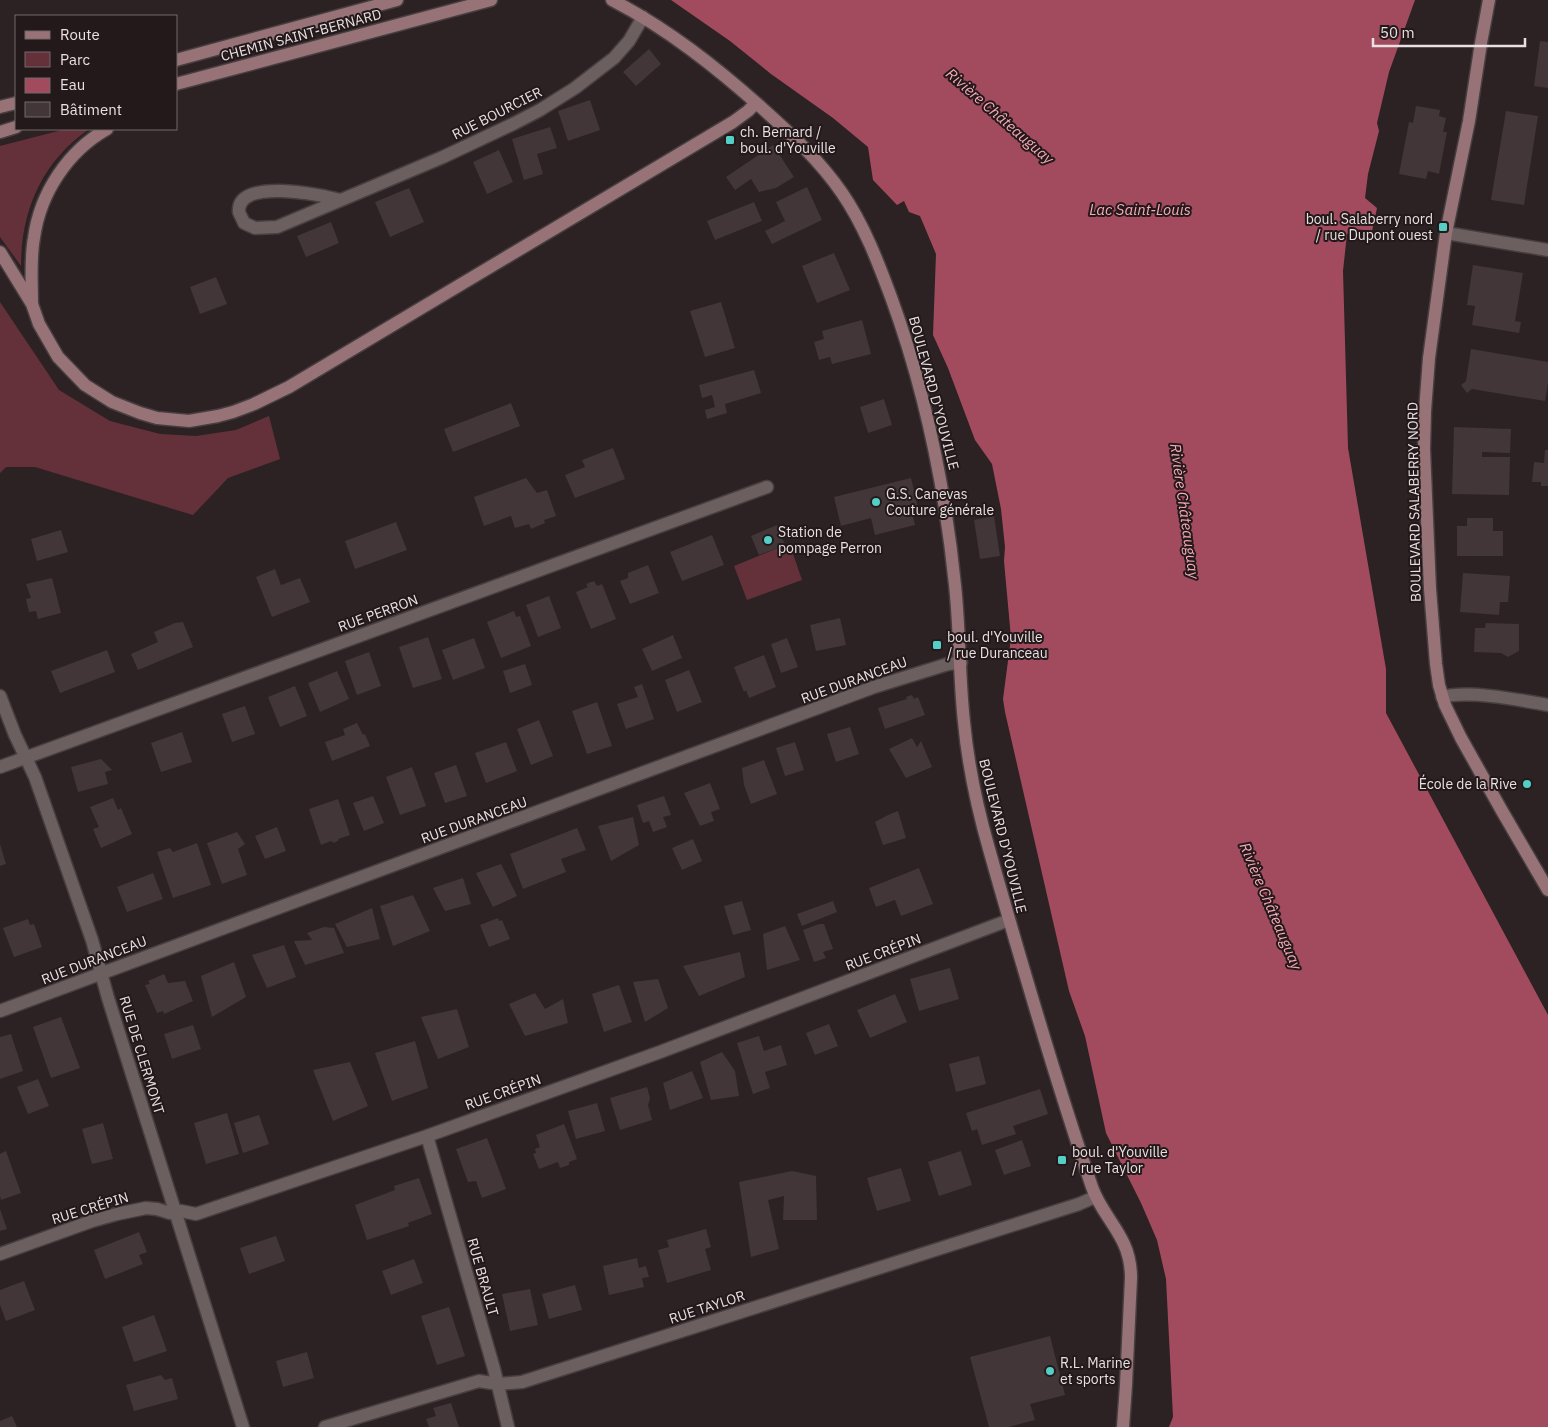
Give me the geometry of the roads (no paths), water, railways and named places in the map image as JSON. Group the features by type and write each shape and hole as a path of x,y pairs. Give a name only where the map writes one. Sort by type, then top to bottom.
{"street":[{"name":"CHEMIN SAINT-BERNARD","path":"178,59 397,0"},
{"name":"CHEMIN SAINT-BERNARD","path":"178,83 491,0"},
{"name":"BOULEVARD D'YOUVILLE","path":"612,0 663,29 706,61 801,144 820,165 856,216 878,264 899,320 924,404 942,482 955,588 962,702 969,766 985,833 1009,920 1095,1197 1122,1240 1130,1263 1131,1278 1123,1427"},
{"name":"BOULEVARD SALABERRY NORD","path":"1489,0 1469,121 1446,233 1429,358 1424,439 1430,589 1435,660 1442,697 1502,812 1548,890"},
{"name":"RUE BOURCIER","path":"340,200 296,192 262,192 249,195 242,202 239,212 244,223 256,228 278,227 444,156 513,124 575,88 614,58 629,41 643,18"},
{"path":"178,91 202,77"},
{"path":"0,107 15,103"},
{"path":"0,252 32,304 39,324 58,357 85,385 112,402 140,413 172,420 189,421 218,416 254,404 289,387 733,122 756,103"},
{"path":"0,132 15,128"},
{"path":"32,304 34,237 47,197 60,171 91,139 105,130"},
{"path":"1446,233 1548,250"},
{"name":"RUE PERRON","path":"0,767 767,487"},
{"name":"RUE DURANCEAU","path":"0,1011 874,687 948,664 961,663"},
{"path":"1442,697 1456,694 1470,695 1548,705"},
{"name":"RUE DE CLERMONT","path":"0,696 15,735 35,777 92,940 243,1427"},
{"name":"RUE CRÉPIN","path":"0,1254 92,1221 146,1208 170,1213 181,1211 196,1214 427,1136 686,1042 1009,920"},
{"name":"RUE BRAULT","path":"427,1136 498,1384 508,1427"},
{"name":"RUE TAYLOR","path":"325,1427 479,1381 498,1384 522,1382 1079,1204 1095,1197"}],"water":[{"name":"Lac Saint-Louis","path":"671,0 1415,0 1389,72 1377,123 1379,131 1368,174 1365,198 1377,208 1372,231 1354,229 1347,234 1343,271 1348,448 1386,669 1386,713 1548,1015 1548,1427 1169,1427 1173,1417 1166,1279 1157,1240 1106,1133 1085,1036 1069,991 1005,712 1003,699 1011,638 1001,509 992,464 975,440 948,368 933,335 936,254 920,216 909,212 904,201 897,205 873,180 868,147 833,118 771,74 730,41"}],"place":[{"name":"ch. Bernard / boul. d'Youville","path":"730,140"},
{"name":"boul. Salaberry nord / rue Dupont ouest","path":"1443,227"},
{"name":"G.S. Canevas Couture générale","path":"876,502"},
{"name":"Station de pompage Perron","path":"768,540"},
{"name":"boul. d'Youville / rue Duranceau","path":"937,645"},
{"name":"École de la Rive","path":"1527,784"},
{"name":"boul. d'Youville / rue Taylor","path":"1062,1160"},
{"name":"R.L. Marine et sports","path":"1050,1371"}],"water label":[{"name":"Rivière Châteauguay","path":"1000,116"},
{"name":"Rivière Châteauguay","path":"1185,511"},
{"name":"Rivière Châteauguay","path":"1271,906"}]}
